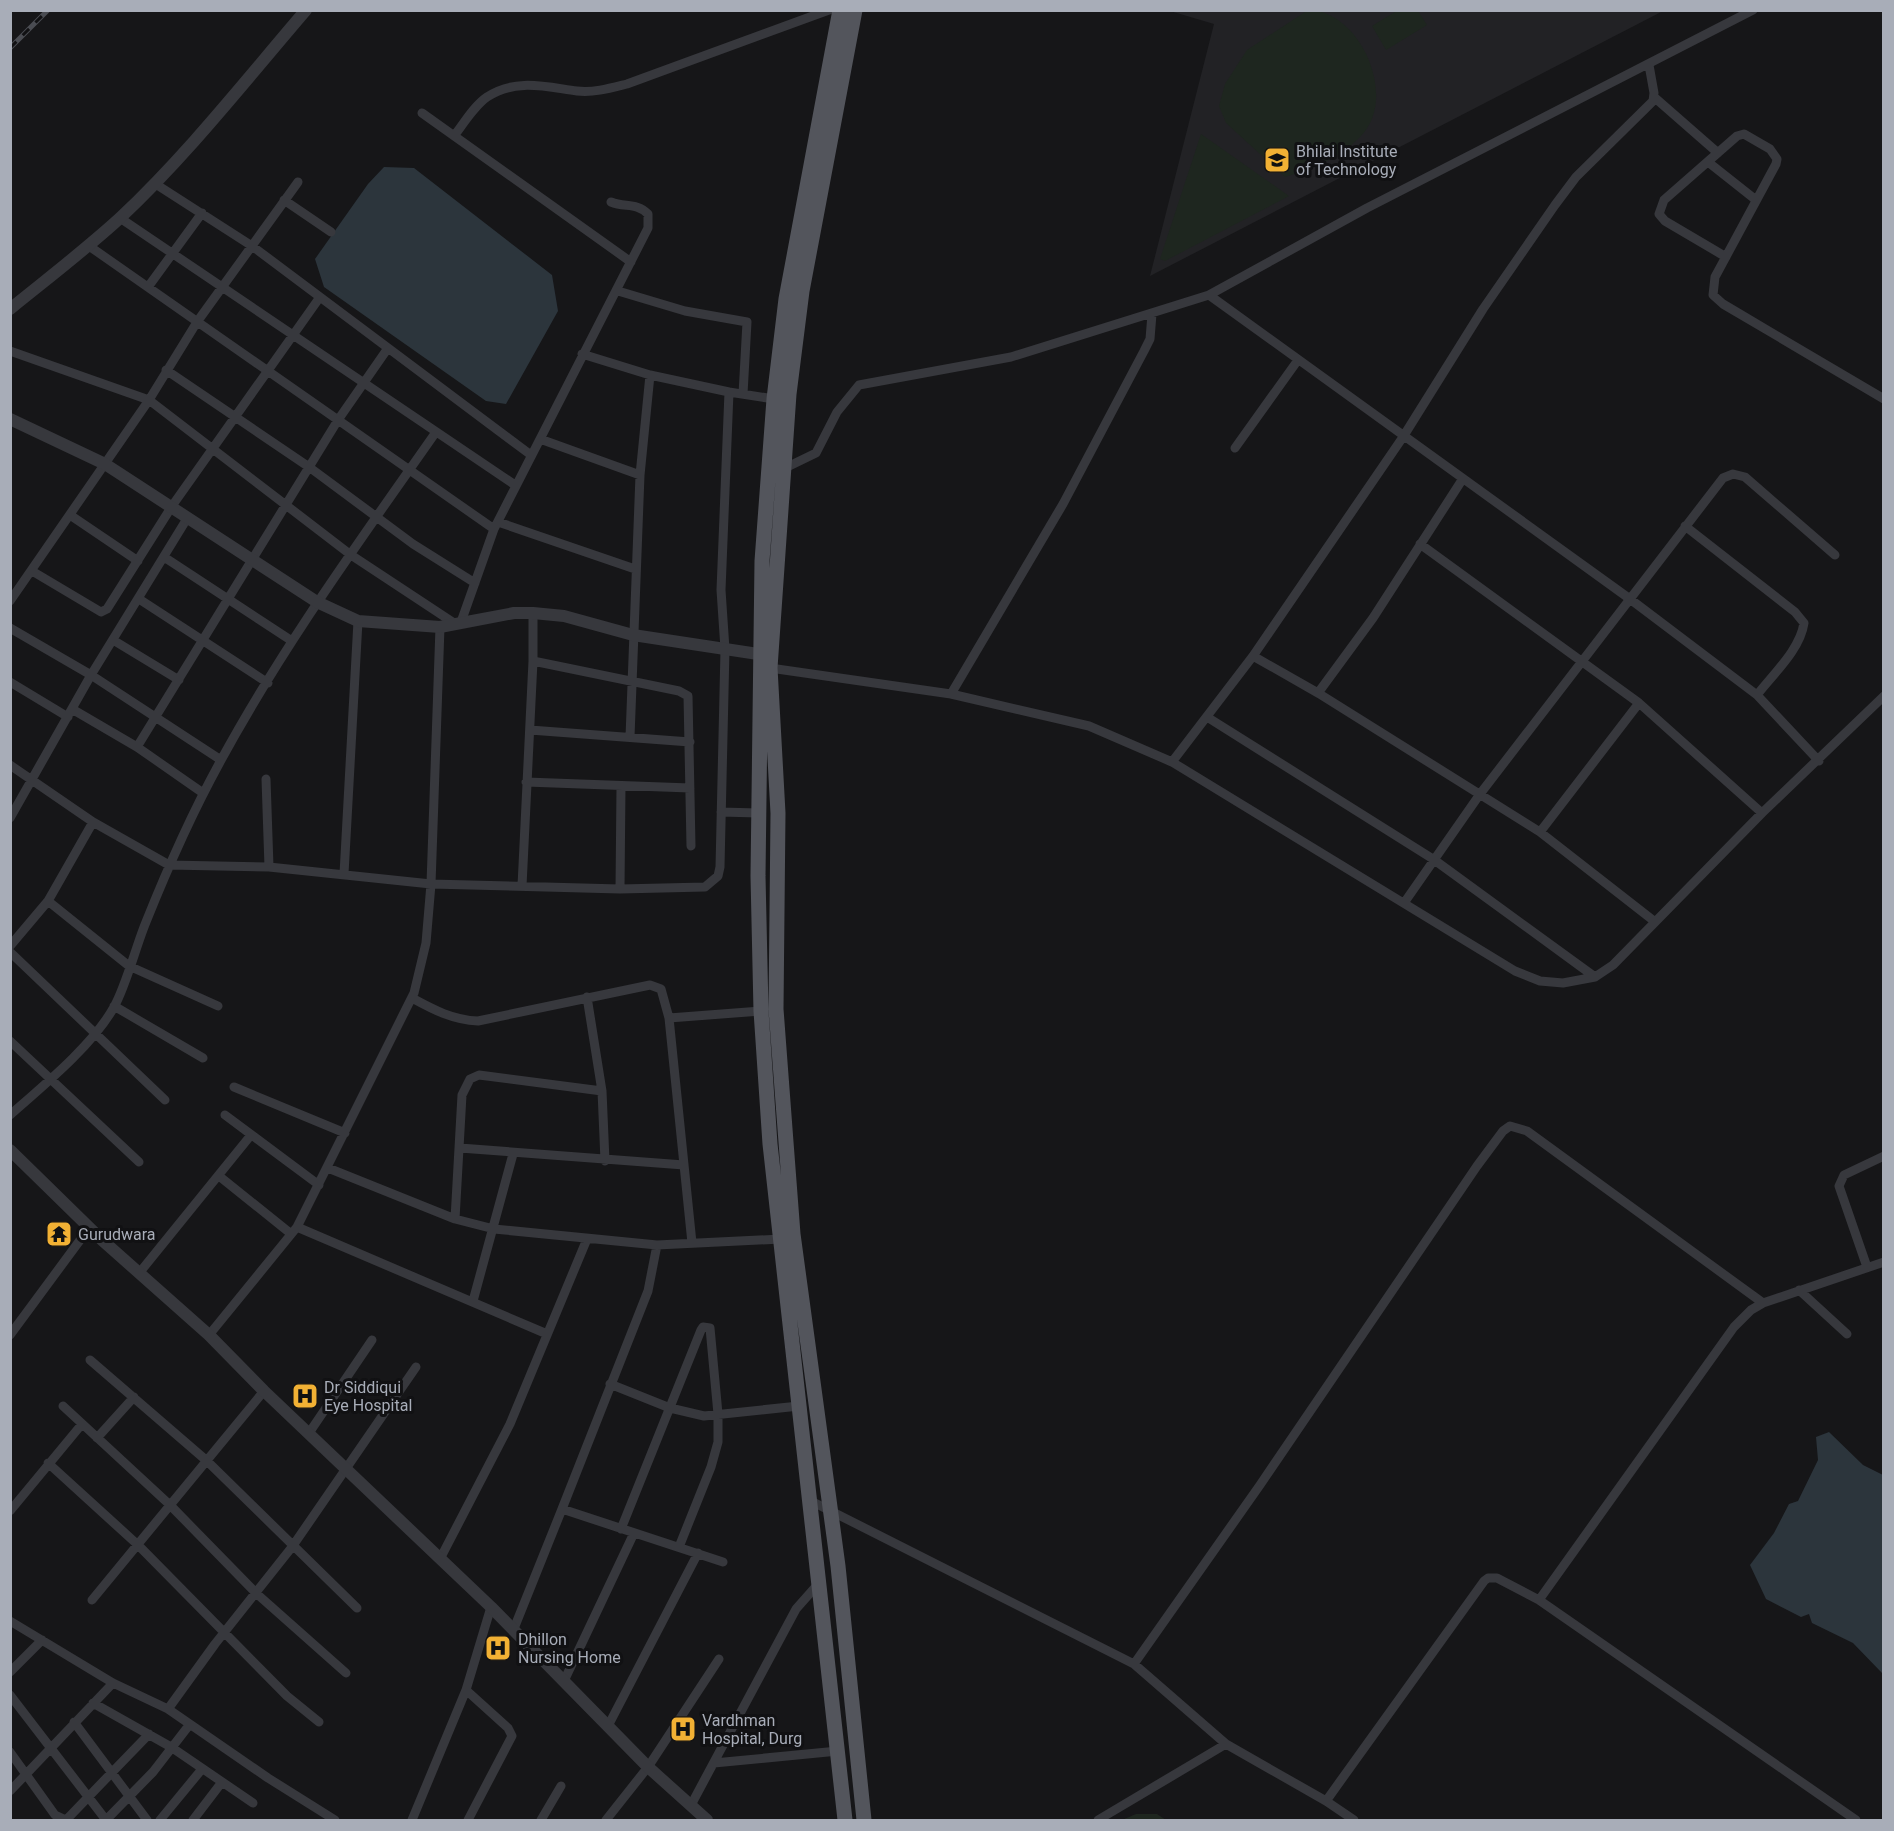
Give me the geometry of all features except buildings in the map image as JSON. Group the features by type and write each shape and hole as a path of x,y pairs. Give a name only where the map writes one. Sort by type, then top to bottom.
{"main road":[{"path":"840,10 786,299 774,399 762,561 758,654 758,813 761,1011 770,1144 807,1498 819,1583 845,1821"},
{"path":"855,10 802,291 783,469 770,668 778,813 776,1010 793,1234 830,1508 864,1821"}],"street":[{"path":"10,309 89,246 120,218 213,122 306,10"},
{"path":"454,136 486,98 498,91 542,84 579,91 601,90 627,84 829,10"},
{"path":"783,469 816,453 837,412 859,385 1011,357 1209,295 1386,198 1753,10"},
{"path":"1649,65 1654,97 1718,153"},
{"path":"1172,762 1253,656 1403,437 1483,309 1576,177 1654,97"},
{"path":"422,113 631,262"},
{"path":"1726,257 1665,221 1659,214 1664,200 1737,136 1744,134 1774,152 1776,164 1713,282 1712,290 1717,300 1884,399"},
{"path":"1708,162 1756,200"},
{"path":"10,601 149,400 197,322 298,182"},
{"path":"154,183 252,246 531,455"},
{"path":"284,200 332,232"},
{"path":"457,622 475,583 496,525 515,485 582,354 618,291 648,228 648,214 634,204 611,202"},
{"path":"148,288 202,213"},
{"path":"120,218 515,485"},
{"path":"89,246 409,470 496,525 635,569"},
{"path":"618,291 686,311 747,322 743,394"},
{"path":"1209,295 1462,480 1630,599 1757,695 1819,761"},
{"path":"32,571 105,612 172,506 215,449 320,297"},
{"path":"951,694 1063,504 1144,351 1150,339 1152,314"},
{"path":"137,747 309,467 388,348"},
{"path":"10,351 149,400 351,555 457,622"},
{"path":"582,354 651,375 774,399"},
{"path":"1235,448 1298,360"},
{"path":"166,370 309,467 376,517 475,583"},
{"path":"630,738 640,475 651,375"},
{"path":"10,765 93,822 170,865 269,867 431,884 620,889 705,887 717,876 720,867 725,812 725,649 721,590 729,392"},
{"path":"10,419 105,464 316,602 358,621 441,627 457,622 514,613 564,616 633,635 758,654 770,668 951,694 1089,726 1172,762 1482,953 1540,981 1563,983 1595,977 1613,965 1653,921 1884,696"},
{"path":"10,1115 51,1079 94,1033 114,1006 170,865 221,760 316,602 436,432"},
{"path":"540,439 640,475"},
{"path":"1404,903 1480,794 1584,662 1723,478 1739,474 1835,555"},
{"path":"1318,693 1373,618 1462,480"},
{"path":"70,515 138,561"},
{"path":"10,818 91,675 188,517"},
{"path":"1685,526 1794,612 1804,623 1802,633 1795,645 1757,695"},
{"path":"1420,544 1640,703 1762,813"},
{"path":"164,557 292,641"},
{"path":"139,599 268,683"},
{"path":"522,886 533,661 533,613"},
{"path":"344,874 358,621"},
{"path":"209,1335 293,1230 328,1168 413,996 419,978 426,943 431,884 441,627"},
{"path":"10,628 91,675 221,760"},
{"path":"113,640 179,680"},
{"path":"1253,656 1318,693 1539,832 1653,921"},
{"path":"533,661 679,691 688,696 691,846"},
{"path":"10,682 137,747 203,793"},
{"path":"1539,832 1640,703"},
{"path":"1207,717 1433,859 1595,977"},
{"path":"530,730 690,742"},
{"path":"266,779 269,867"},
{"path":"526,782 690,789"},
{"path":"620,889 621,786"},
{"path":"725,812 758,813"},
{"path":"10,946 48,901 93,822"},
{"path":"48,901 129,966 218,1006"},
{"path":"10,952 165,1100"},
{"path":"413,996 447,1016 478,1021 587,997 656,985 664,994 669,1018 692,1243"},
{"path":"587,997 602,1091 605,1161"},
{"path":"114,1006 203,1058"},
{"path":"669,1018 761,1011"},
{"path":"10,1041 139,1162"},
{"path":"455,1219 462,1095 465,1085 474,1077 479,1075 602,1091"},
{"path":"234,1087 345,1133"},
{"path":"225,1115 319,1185"},
{"path":"1134,1664 1254,1494 1472,1173 1503,1131 1510,1126 1527,1131 1763,1303"},
{"path":"140,1272 251,1135"},
{"path":"460,1148 605,1161 684,1164"},
{"path":"10,1150 89,1228 209,1335 264,1391 491,1607 648,1767 707,1821"},
{"path":"473,1302 513,1154"},
{"path":"1867,1267 1839,1186 1844,1175 1884,1156"},
{"path":"328,1168 455,1219 494,1229 657,1245 781,1239"},
{"path":"219,1176 293,1230 548,1334"},
{"path":"10,1335 89,1228"},
{"path":"440,1559 510,1424 587,1239"},
{"path":"513,1631 648,1291 657,1245"},
{"path":"1539,1600 1734,1327 1751,1310 1763,1303 1799,1290 1884,1262"},
{"path":"1799,1290 1847,1334"},
{"path":"621,1529 701,1330 706,1327 712,1331 718,1442 711,1467 679,1547"},
{"path":"309,1433 372,1340"},
{"path":"90,1360 207,1461 292,1547 357,1608"},
{"path":"168,1710 215,1644 292,1547 416,1367"},
{"path":"610,1384 670,1408 704,1416 799,1406"},
{"path":"92,1600 264,1391"},
{"path":"97,1438 134,1397"},
{"path":"63,1406 171,1505 256,1594 346,1673"},
{"path":"10,1511 82,1424"},
{"path":"48,1463 138,1545 287,1696 319,1722"},
{"path":"807,1498 1134,1664 1226,1744 1326,1801 1354,1821"},
{"path":"562,1509 723,1562"},
{"path":"564,1681 634,1533"},
{"path":"608,1726 698,1554"},
{"path":"1326,1801 1484,1581 1488,1578 1497,1578 1539,1600 1856,1821"},
{"path":"691,1805 796,1609 819,1583"},
{"path":"412,1821 466,1690 491,1607"},
{"path":"10,1621 113,1683 168,1710 268,1779 335,1821"},
{"path":"10,1672 42,1640"},
{"path":"606,1821 648,1767 719,1659"},
{"path":"10,1791 28,1774 51,1745 113,1683"},
{"path":"466,1690 507,1728 512,1736 468,1821"},
{"path":"10,1695 51,1745 106,1821 153,1772 190,1724"},
{"path":"93,1703 171,1747 253,1803"},
{"path":"74,1722 147,1821"},
{"path":"10,1752 60,1818 66,1820 149,1734"},
{"path":"1098,1821 1226,1744"},
{"path":"714,1763 838,1751"},
{"path":"160,1821 202,1769"},
{"path":"193,1821 222,1782"},
{"path":"541,1821 561,1786"}],"shaded area":[{"path":"1308,10 1327,14 1344,24 1358,40 1368,58 1375,79 1376,100 1372,119 1361,136 1353,143 1326,161 1285,177 1226,123 1219,106 1225,84 1247,50"},
{"path":"1398,10 1418,11 1427,25 1386,50 1372,26"},
{"name":"Bhilai Institute of Technology","path":"1170,11 1663,11 1150,276 1214,24"},
{"path":"1201,134 1289,196 1165,261 1160,259"},
{"path":"384,167 414,168 552,275 558,311 506,404 486,401 324,287 315,259 368,184"},
{"path":"1829,1432 1863,1465 1883,1475 1882,1673 1853,1643 1812,1623 1809,1614 1801,1617 1766,1599 1750,1565 1774,1533 1789,1504 1798,1501 1818,1460 1816,1437"},
{"path":"1136,1814 1157,1814 1166,1820 1122,1820"}],"railway":[{"path":"10,48 48,10"}],"place":[{"name":"Bhilai Institute of Technology","path":"1277,160"},
{"name":"Gurudwara","path":"59,1234"},
{"name":"Dr Siddiqui Eye Hospital","path":"305,1396"},
{"name":"Dhillon Nursing Home","path":"498,1648"},
{"name":"Vardhman Hospital, Durg","path":"683,1729"}]}
